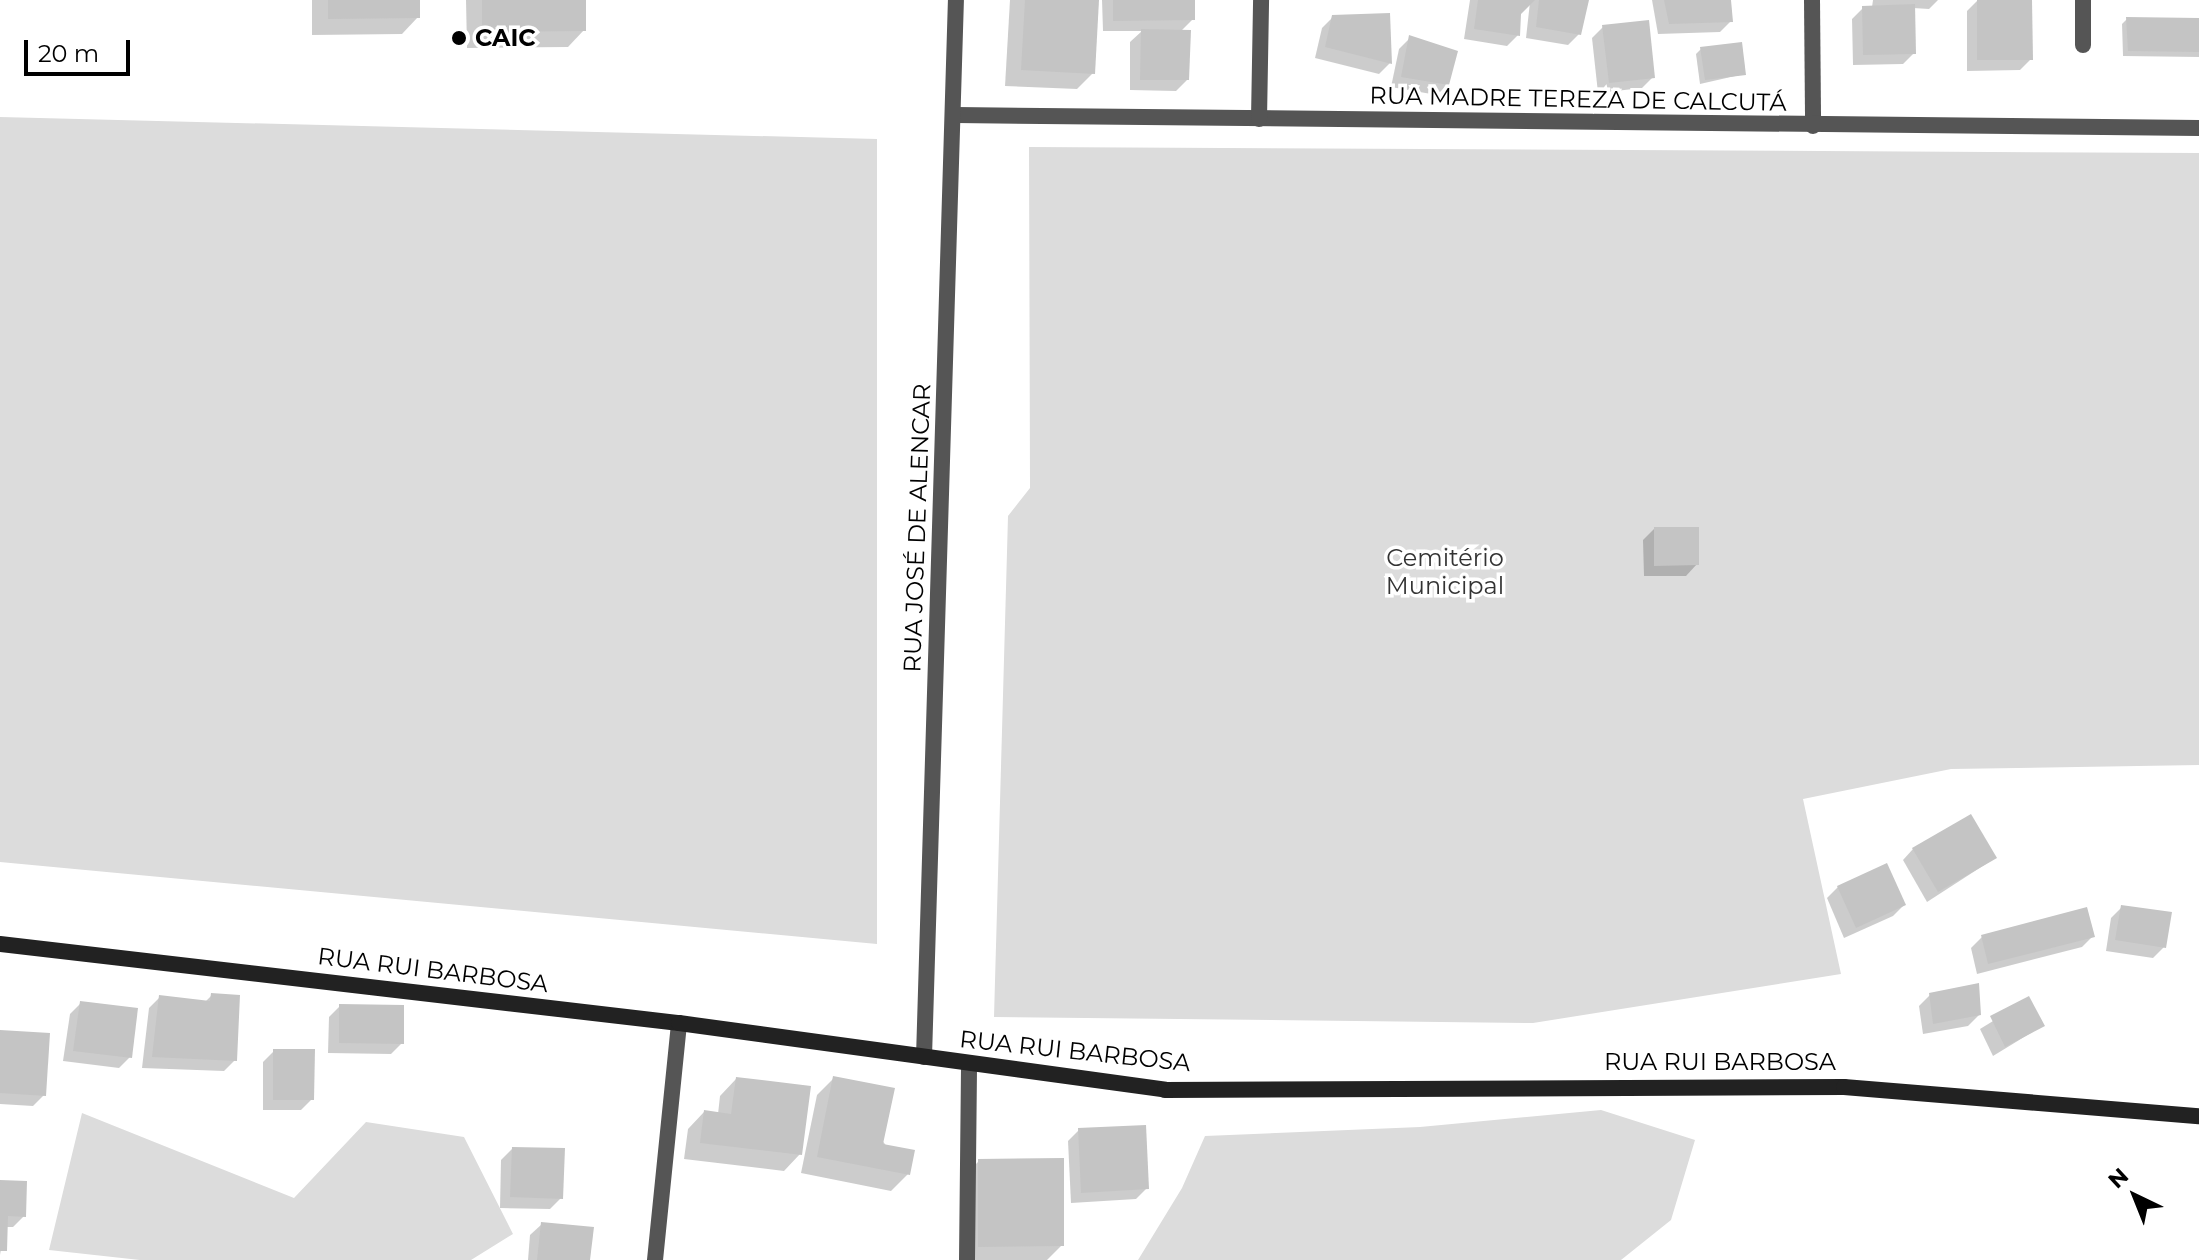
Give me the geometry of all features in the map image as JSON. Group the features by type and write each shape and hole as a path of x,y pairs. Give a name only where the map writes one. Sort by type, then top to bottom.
{"main road":[{"name":"RUA RUI BARBOSA","path":"0,944 679,1023 1165,1090 1844,1087 2199,1116"}],"street":[{"name":"RUA JOSÉ DE ALENCAR","path":"924,1057 956,115 956,0"},
{"path":"1259,119 1261,0"},
{"path":"1812,0 1813,126"},
{"path":"2083,0 2083,45"},
{"name":"RUA MADRE TEREZA DE CALCUTÁ","path":"956,115 2199,128"},
{"path":"655,1260 679,1023"},
{"path":"967,1260 969,1065"}],"green space":[{"path":"0,117 877,139 877,944 0,862"},
{"name":"Cemitério Municipal","path":"1029,147 2199,153 2199,765 1951,769 1803,799 1841,974 1533,1023 994,1017 1008,516 1030,488"},
{"path":"1601,1110 1695,1140 1671,1220 1621,1260 1138,1260 1182,1188 1205,1136 1420,1127"},
{"path":"82,1113 294,1198 366,1122 464,1137 513,1234 471,1260 140,1260 49,1250"}],"building":[{"path":"328,0 420,0 420,18 328,19"},
{"path":"482,0 586,0 586,31 482,32"},
{"path":"1025,0 1099,0 1095,74 1021,70"},
{"path":"1113,0 1195,0 1195,20 1113,21"},
{"path":"1478,0 1535,0 1521,14 1520,36 1474,29"},
{"path":"1539,0 1589,0 1581,35 1536,27"},
{"path":"1664,0 1731,0 1733,22 1669,24"},
{"path":"1977,0 2032,0 2033,60 1977,60"},
{"path":"1915,4 1916,54 1863,55 1862,6"},
{"path":"1390,13 1392,64 1325,47 1332,15"},
{"path":"2126,17 2199,18 2199,52 2128,51"},
{"path":"1649,20 1655,78 1609,83 1602,25"},
{"path":"1141,29 1191,30 1189,80 1140,80"},
{"path":"1409,35 1458,51 1449,85 1401,77"},
{"path":"1742,42 1746,75 1705,80 1700,47"},
{"path":"1654,527 1699,527 1699,565 1654,566"},
{"path":"1971,814 1997,858 1938,892 1912,848"},
{"path":"1887,863 1906,905 1856,928 1837,886"},
{"path":"2121,905 2172,912 2166,948 2115,940"},
{"path":"2087,907 2095,937 1988,964 1981,935"},
{"path":"1979,983 1981,1015 1933,1024 1929,993"},
{"path":"211,993 240,995 237,1061 152,1057 159,995 210,1001"},
{"path":"2029,996 2045,1026 2005,1047 1990,1016"},
{"path":"80,1001 138,1008 132,1058 73,1051"},
{"path":"339,1004 404,1005 404,1044 339,1043"},
{"path":"0,1030 50,1033 46,1096 0,1093"},
{"path":"273,1049 315,1049 314,1100 273,1100"},
{"path":"833,1076 895,1088 883,1144 915,1150 910,1175 817,1157"},
{"path":"736,1077 811,1086 802,1155 700,1143 704,1110 731,1114"},
{"path":"1146,1125 1149,1189 1081,1193 1078,1128"},
{"path":"512,1147 565,1148 563,1199 510,1197"},
{"path":"1064,1158 1064,1246 978,1247 978,1159"},
{"path":"0,1180 27,1181 26,1217 8,1216 7,1251 0,1251"},
{"path":"541,1222 594,1227 590,1260 537,1260"}],"place":[{"name":"CAIC","path":"459,38"}]}
